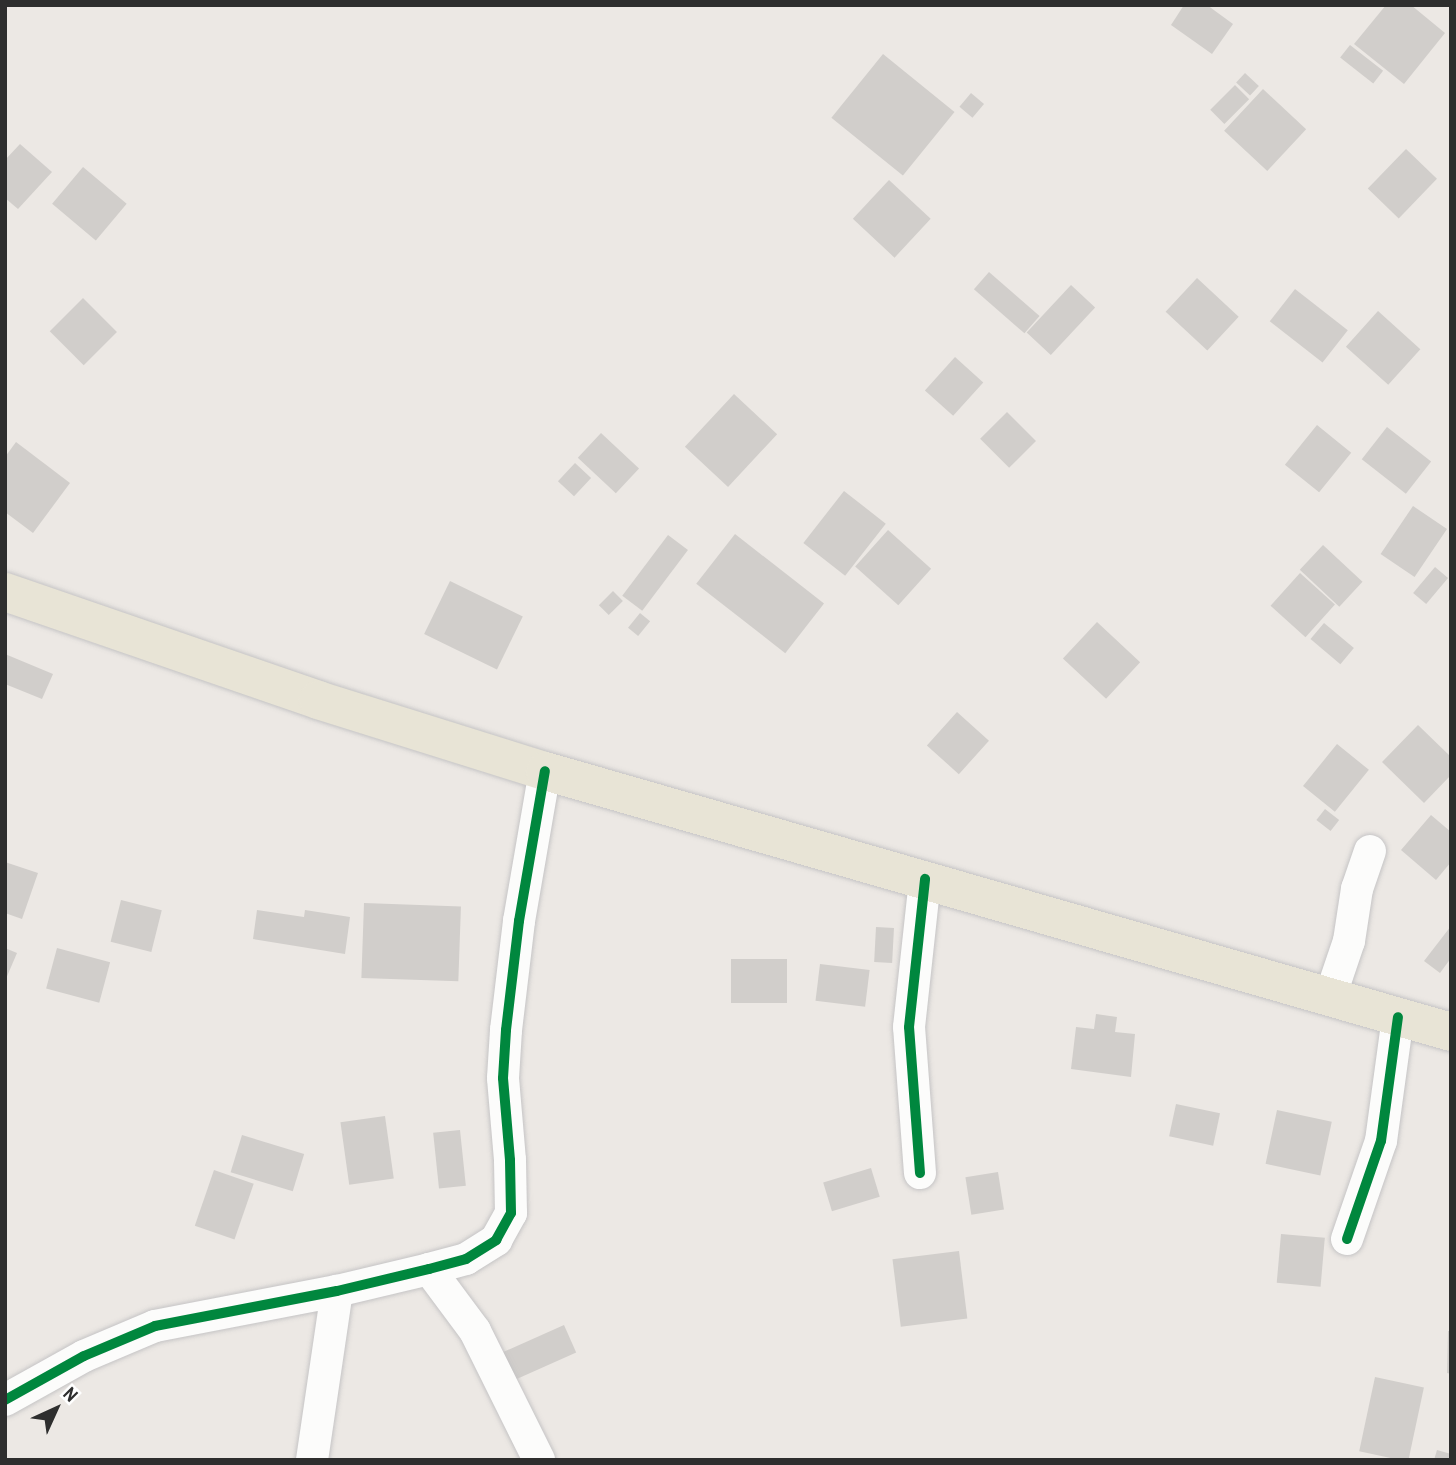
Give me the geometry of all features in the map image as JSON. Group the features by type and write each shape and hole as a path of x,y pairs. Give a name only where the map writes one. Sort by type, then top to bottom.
{"main road":[{"path":"5,592 318,700 545,771 1451,1032"}],"street":[{"path":"5,1400 84,1356 155,1326 337,1291 429,1269 466,1259 496,1240 511,1213 510,1160 503,1078 506,1030 519,921 545,771"},
{"path":"1330,997 1349,941 1357,889 1370,851"},
{"path":"920,1172 909,1027 925,879"},
{"path":"1347,1239 1381,1141 1398,1017"},
{"path":"429,1269 475,1331 539,1460"},
{"path":"312,1460 337,1291"}],"building":[{"path":"1184,5 1207,5 1233,24 1212,54 1171,25"},
{"path":"1386,5 1411,5 1445,33 1404,84 1354,44"},
{"path":"1350,45 1383,71 1373,83 1340,58"},
{"path":"883,54 954,112 903,176 831,118"},
{"path":"1245,73 1259,86 1250,95 1236,83"},
{"path":"1235,85 1249,99 1224,124 1210,110"},
{"path":"1263,89 1306,129 1267,171 1224,131"},
{"path":"971,93 984,104 972,118 959,107"},
{"path":"20,144 52,172 18,209 5,198 5,160"},
{"path":"1406,149 1437,179 1399,218 1368,189"},
{"path":"83,167 127,204 96,240 52,204"},
{"path":"889,180 931,219 895,258 853,219"},
{"path":"989,272 1040,316 1024,333 974,289"},
{"path":"1197,278 1239,317 1207,351 1166,312"},
{"path":"1071,285 1095,308 1051,355 1027,333"},
{"path":"1295,289 1348,330 1323,363 1270,321"},
{"path":"83,298 117,332 84,365 50,331"},
{"path":"1378,311 1420,349 1388,385 1346,347"},
{"path":"955,357 983,382 953,416 925,390"},
{"path":"734,394 777,434 728,487 685,447"},
{"path":"1007,412 1036,441 1009,468 980,439"},
{"path":"1317,425 1351,453 1319,492 1285,465"},
{"path":"1387,427 1431,461 1406,494 1362,459"},
{"path":"601,433 639,468 616,493 578,458"},
{"path":"16,442 70,483 33,533 5,512 5,457"},
{"path":"575,463 591,478 574,496 558,481"},
{"path":"844,491 886,524 845,576 803,543"},
{"path":"1413,506 1447,529 1415,577 1381,554"},
{"path":"888,530 931,569 898,605 855,566"},
{"path":"735,534 824,604 785,653 696,584"},
{"path":"668,535 688,550 642,611 622,596"},
{"path":"1323,545 1362,582 1339,607 1300,570"},
{"path":"1435,567 1448,578 1426,604 1413,593"},
{"path":"1300,573 1335,604 1305,637 1271,606"},
{"path":"450,581 523,617 497,670 424,634"},
{"path":"613,591 623,601 609,615 599,605"},
{"path":"640,613 650,621 638,636 628,628"},
{"path":"1097,622 1140,662 1106,699 1063,659"},
{"path":"1324,623 1354,648 1340,664 1311,639"},
{"path":"5,654 53,674 42,699 5,684"},
{"path":"957,712 989,741 959,774 927,745"},
{"path":"1418,725 1451,757 1451,775 1424,803 1382,762"},
{"path":"1337,744 1369,770 1335,812 1303,786"},
{"path":"1325,809 1339,820 1331,831 1316,820"},
{"path":"1431,815 1451,832 1451,862 1436,880 1401,850"},
{"path":"5,862 38,873 22,919 5,913"},
{"path":"121,900 162,910 151,952 111,942"},
{"path":"364,903 461,906 458,981 361,978"},
{"path":"257,910 304,917 305,910 350,917 345,954 253,939"},
{"path":"1451,926 1451,958 1440,973 1424,961"},
{"path":"876,927 894,928 892,963 874,962"},
{"path":"5,948 17,953 5,981"},
{"path":"57,948 110,962 99,1003 46,989"},
{"path":"731,959 787,959 787,1003 731,1003"},
{"path":"820,964 870,970 865,1007 815,1001"},
{"path":"1096,1014 1117,1017 1115,1032 1135,1034 1131,1077 1071,1069 1076,1027 1094,1029"},
{"path":"1176,1104 1220,1113 1213,1146 1169,1136"},
{"path":"1277,1110 1332,1122 1320,1175 1266,1164"},
{"path":"385,1116 394,1178 349,1185 340,1122"},
{"path":"460,1130 466,1186 439,1189 433,1133"},
{"path":"242,1135 304,1154 293,1191 231,1172"},
{"path":"871,1168 880,1197 832,1211 823,1183"},
{"path":"214,1170 254,1184 235,1239 195,1226"},
{"path":"998,1172 1004,1210 971,1215 965,1177"},
{"path":"1281,1234 1325,1238 1321,1287 1277,1283"},
{"path":"959,1251 967,1318 901,1327 892,1259"},
{"path":"564,1325 576,1352 512,1381 500,1353"},
{"path":"1448,1331 1451,1331 1451,1374 1447,1373"},
{"path":"1375,1377 1424,1387 1408,1460 1359,1451"},
{"path":"1437,1450 1451,1454 1451,1460 1434,1460"}],"cycle path":[{"path":"5,1400 84,1356 155,1326 337,1291 429,1269 466,1259 496,1240 511,1213 510,1160 503,1078 506,1030 519,921 545,771"},
{"path":"920,1173 909,1027 925,879"},
{"path":"1347,1239 1381,1141 1398,1017"}]}
